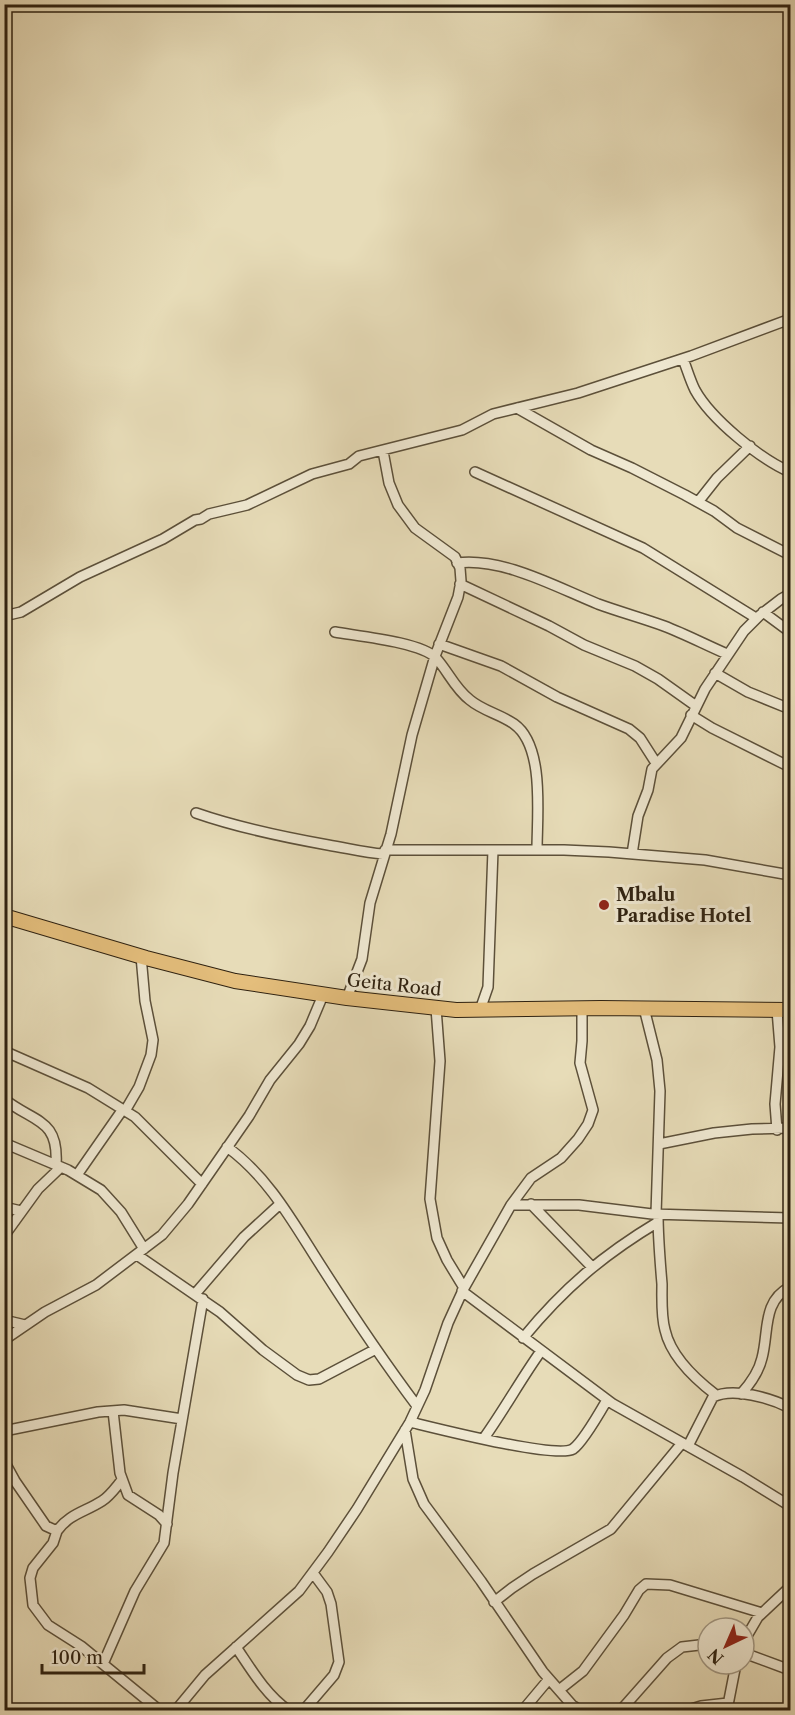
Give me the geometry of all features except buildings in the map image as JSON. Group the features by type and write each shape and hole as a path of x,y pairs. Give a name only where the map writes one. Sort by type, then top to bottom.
{"highway":[{"name":"Geita Road","path":"4,916 235,981 347,998 436,1008 480,1010 582,1008 784,1010"}],"street":[{"path":"4,616 21,612 80,576 163,539 209,514 247,505 312,474 348,464 360,456 462,430 493,414 578,393 683,359 790,319"},
{"path":"683,359 695,390 711,412 750,446 780,468 790,472"},
{"path":"517,408 591,450 699,502 737,528 790,555"},
{"path":"699,502 717,478 750,446"},
{"path":"347,998 362,959 370,903 391,834 412,735 435,656 460,585 460,568 455,557 415,528 398,505 389,483 383,451"},
{"path":"475,472 643,548 790,633"},
{"path":"457,563 472,561 490,563 663,626 727,654"},
{"path":"460,585 549,626 584,645 635,666 696,706"},
{"path":"632,854 638,816 648,790 652,769 681,738 715,673 744,631 760,615 790,594"},
{"path":"335,632 401,643 435,656 467,698 482,709 499,715 515,725 525,735 533,751 537,774 537,850"},
{"path":"439,644 501,666 557,697 628,729 640,738 656,763"},
{"path":"715,673 748,692 790,709"},
{"path":"691,716 790,767"},
{"path":"196,813 231,825 363,851 537,850 632,854 705,860 790,875"},
{"path":"480,1010 488,987 493,850"},
{"path":"77,1175 139,1087 151,1055 153,1040 145,1001 141,956"},
{"path":"4,1340 45,1312 96,1285 162,1235 188,1204 249,1116 270,1080 299,1044 310,1026 323,995"},
{"path":"436,1008 440,1061 430,1199 437,1238 463,1290 607,1400 790,1506"},
{"path":"176,1710 205,1675 299,1591 313,1573 357,1509 407,1426 425,1390 448,1323 463,1290 511,1205 531,1178 561,1158 588,1124 593,1110 580,1063 582,1008"},
{"path":"644,1008 657,1060 660,1091 658,1216 664,1330 678,1357 703,1385 716,1395"},
{"path":"777,1130 775,1104 784,1010"},
{"path":"4,1051 88,1088 124,1110 149,1130 202,1184"},
{"path":"4,1099 51,1131 59,1166"},
{"path":"659,1144 714,1133 790,1128"},
{"path":"4,1143 59,1166 101,1190 121,1212 140,1252 297,1375 309,1380 319,1379 376,1349"},
{"path":"227,1148 256,1172 280,1204 376,1349 417,1406"},
{"path":"4,1236 38,1189 59,1166"},
{"path":"104,1664 135,1591 164,1543 199,1296 244,1237 280,1204"},
{"path":"531,1204 592,1267"},
{"path":"511,1205 579,1205 658,1216 790,1218"},
{"path":"4,1207 21,1211"},
{"path":"524,1338 550,1305 592,1267 658,1216"},
{"path":"741,1394 756,1374 762,1359 772,1302 790,1287"},
{"path":"4,1320 25,1325"},
{"path":"484,1438 541,1351"},
{"path":"494,1602 512,1587 611,1529 685,1445 713,1396 720,1393 741,1394 777,1401 790,1408"},
{"path":"407,1426 542,1450 570,1450 594,1422 607,1400"},
{"path":"113,1411 122,1480 128,1495 159,1515 167,1524"},
{"path":"4,1431 98,1412 142,1412 182,1419"},
{"path":"407,1426 413,1479 424,1504 549,1679 572,1705 580,1710"},
{"path":"4,1461 7,1471 46,1526 57,1531"},
{"path":"122,1480 103,1500 66,1520 57,1531 53,1543 33,1568 30,1578 33,1605 48,1625 104,1664 159,1710"},
{"path":"304,1710 334,1675 339,1662 331,1604 327,1592 313,1573"},
{"path":"559,1690 583,1671 624,1615 639,1590 646,1584 670,1585 762,1613"},
{"path":"756,1622 762,1613 789,1591"},
{"path":"621,1710 667,1658 682,1647 696,1645"},
{"path":"236,1647 259,1680 280,1705 288,1710"},
{"path":"756,1657 790,1670"},
{"path":"688,1710 701,1706 728,1707 734,1676"},
{"path":"523,1710 549,1679"}],"place":[{"name":"Mbalu Paradise Hotel","path":"604,905"}]}
